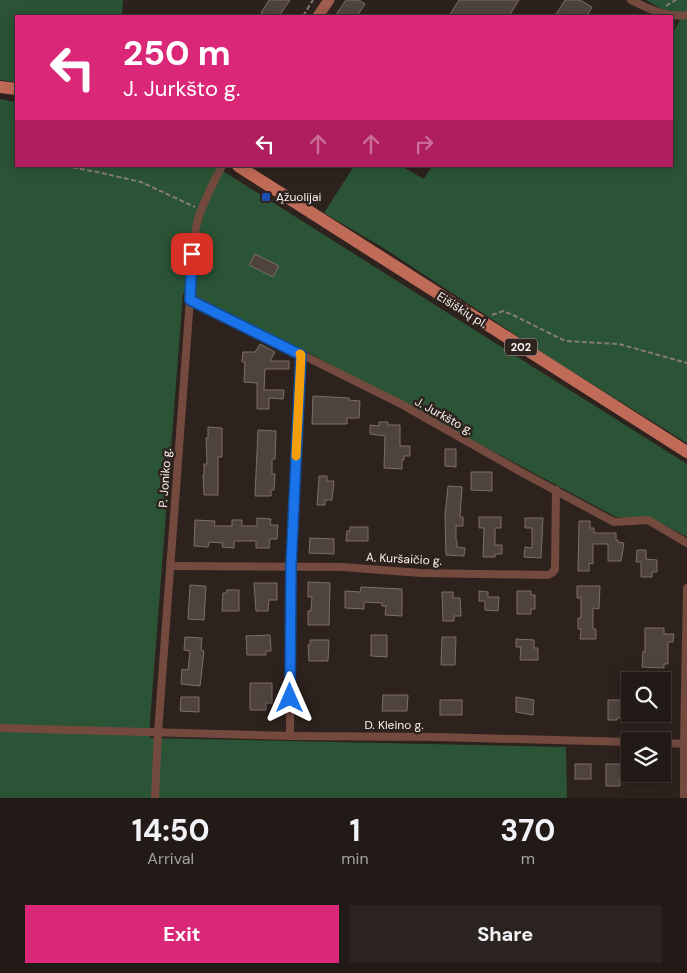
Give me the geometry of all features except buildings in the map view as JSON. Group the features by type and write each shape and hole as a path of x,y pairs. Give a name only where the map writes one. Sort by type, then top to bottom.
{"main road":[{"path":"319,15 328,0"},
{"path":"0,87 15,89"},
{"name":"Eišiškių pl.","path":"240,167 687,452"}],"street":[{"path":"631,0 656,13 671,15"},
{"path":"673,15 687,15"},
{"name":"P. Joniko g.","path":"156,798 158,732 192,254 198,221 207,195 221,167"},
{"name":"J. Jurkšto g.","path":"190,300 400,404 614,522 648,520 687,543"},
{"path":"290,736 291,566 301,355"},
{"name":"A. Kuršaičio g.","path":"170,566 342,567 430,573 548,575 555,569 556,490"},
{"path":"684,798 687,588"},
{"name":"D. Kleino g.","path":"0,728 290,736 437,737 621,742"},
{"path":"671,743 685,744"}],"path":[{"path":"304,15 313,0"},
{"path":"70,167 141,182 202,210"},
{"path":"483,323 493,314 503,311 565,341 619,344 687,363"}],"green space":[{"path":"0,0 123,0 122,15 15,15 15,82 0,80"},
{"path":"646,0 687,0 687,443 558,363 385,249 324,213 353,167 403,167 424,179 431,167 673,167 673,32 680,20"},
{"path":"0,99 15,102 15,167 217,167 687,464 687,537 653,519 616,517 305,351 183,293 150,738 566,747 567,798 0,798"}],"slow traffic":[{"path":"296,456 300,354"}],"place":[{"name":"Ąžuolijai","path":"266,197"}],"route":[{"path":"192,254 190,300 301,355 291,566 290,698"}]}
